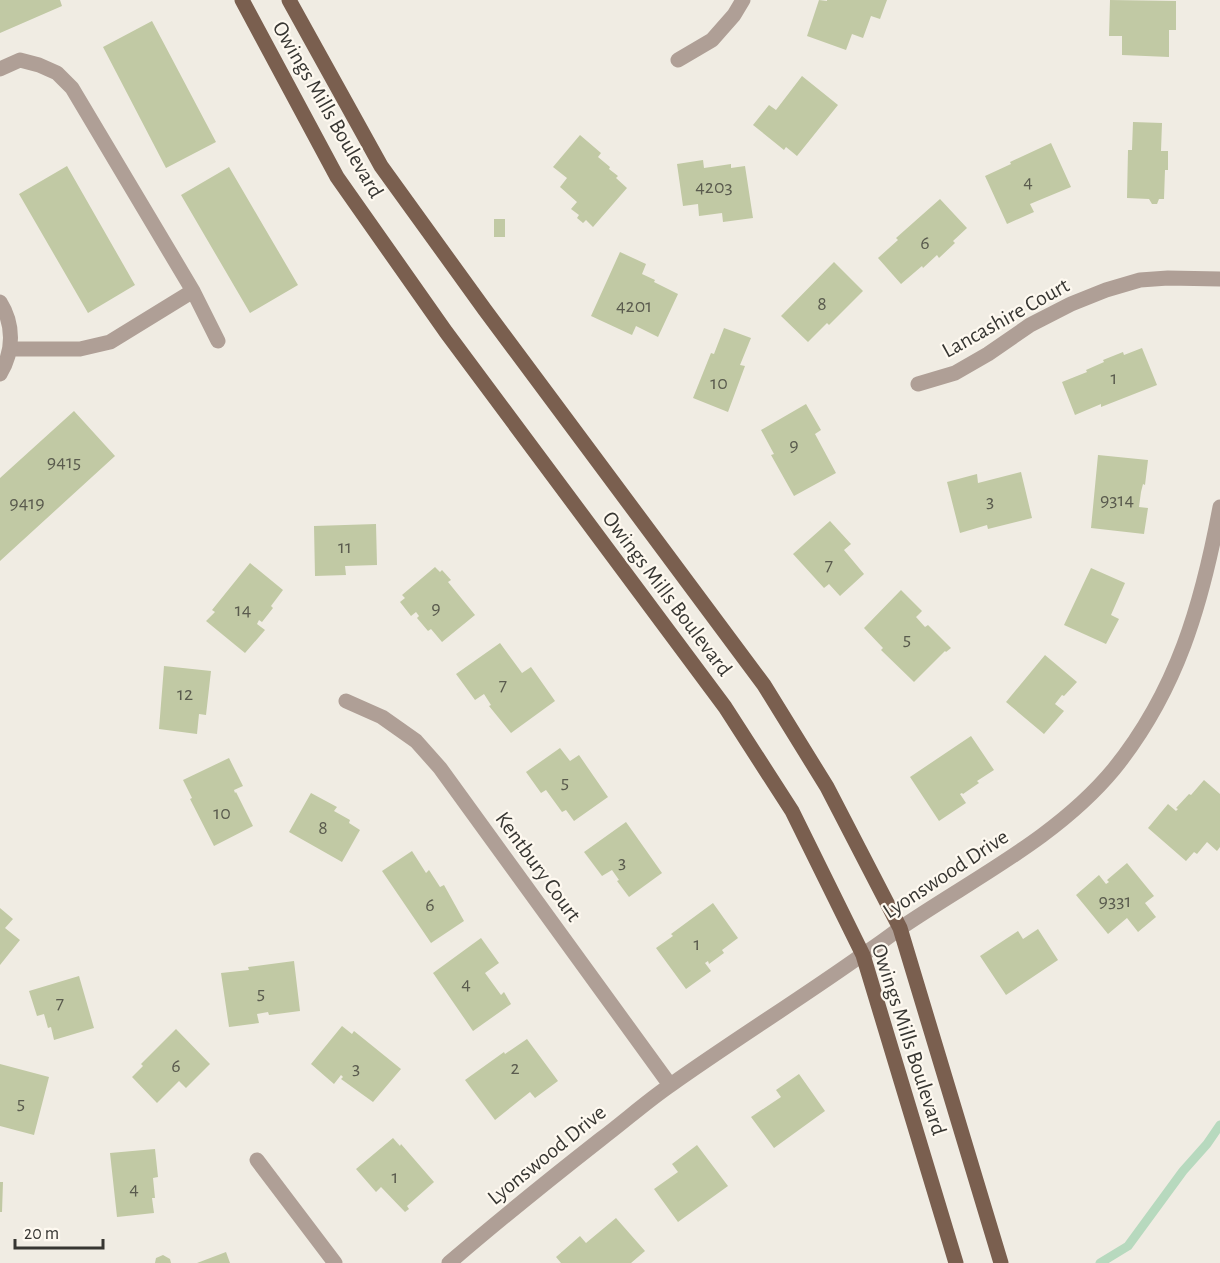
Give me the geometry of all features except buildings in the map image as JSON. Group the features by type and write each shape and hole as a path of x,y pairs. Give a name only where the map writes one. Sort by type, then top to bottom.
{"main road":[{"name":"Owings Mills Boulevard","path":"242,0 337,177 446,332 725,707 792,811 863,955 956,1263"},
{"name":"Owings Mills Boulevard","path":"290,0 381,166 485,310 764,685 826,787 900,928 1001,1263"}],"street":[{"path":"678,60 712,40 734,15 743,0"},
{"path":"0,69 20,60 39,65 57,73 72,88 193,291 218,341"},
{"name":"Lancashire Court","path":"918,384 955,373 1030,325 1071,304 1106,290 1140,280 1220,279"},
{"path":"10,349 80,349 110,342 193,291"},
{"path":"0,302 10,321 10,349 0,374"},
{"name":"Lyonswood Drive","path":"449,1263 514,1208 670,1085 900,928 1025,847 1085,800 1114,768 1150,718 1175,669 1195,617 1220,507"},
{"name":"Kentbury Court","path":"346,701 382,717 416,741 440,768 670,1085"},
{"path":"257,1160 335,1263"}],"waterway":[{"path":"1100,1263 1128,1246 1220,1125"}]}
